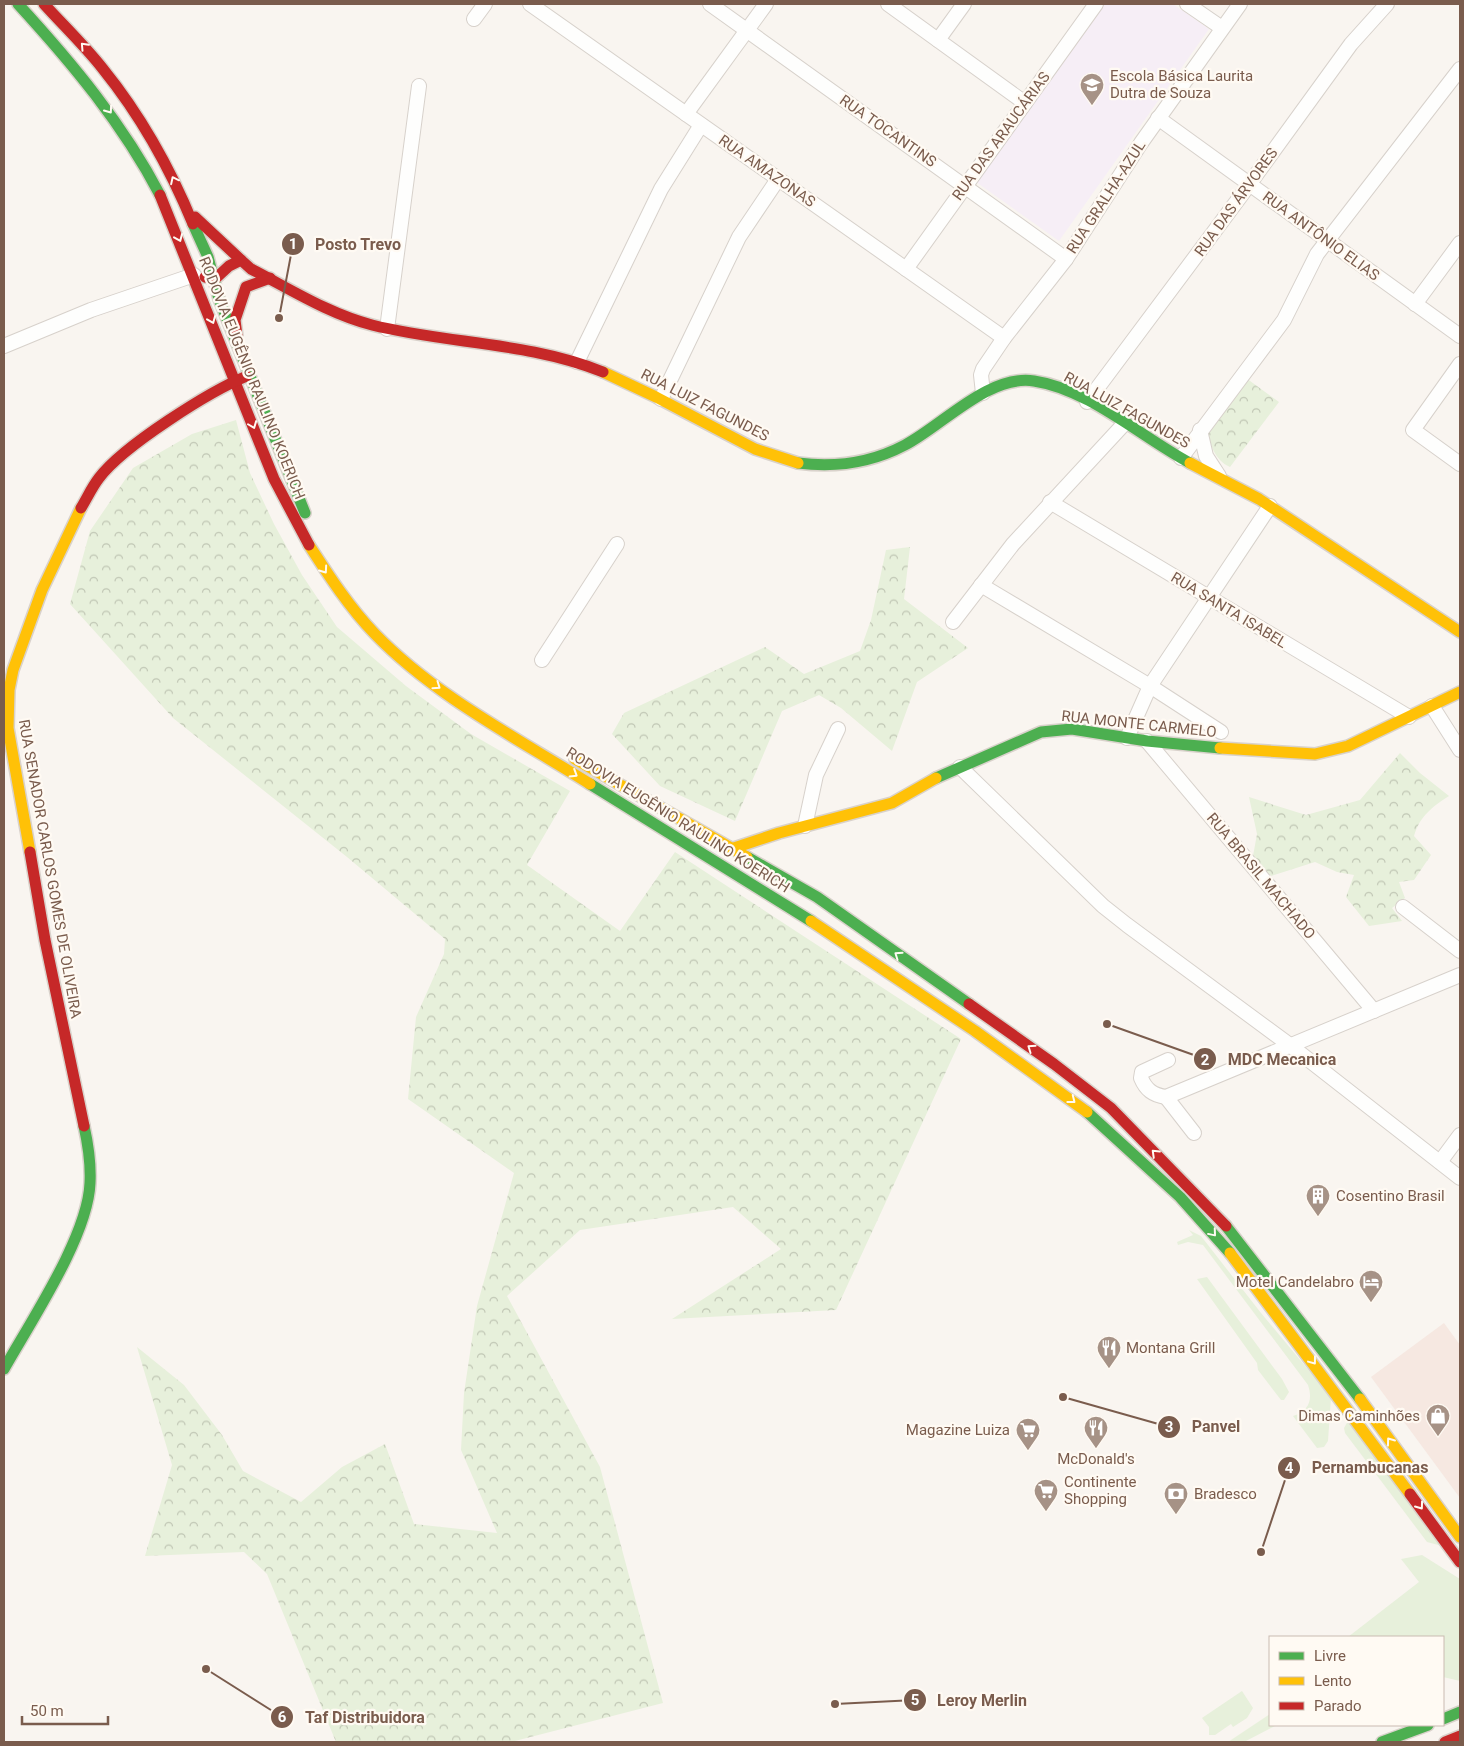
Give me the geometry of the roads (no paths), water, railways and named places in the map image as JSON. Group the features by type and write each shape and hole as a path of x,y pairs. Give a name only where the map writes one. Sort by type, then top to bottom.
{"main road":[{"name":"RODOVIA EUGÊNIO RAULINO KOERICH","path":"18,4 85,78 129,139 159,193 194,275 274,479 304,538 354,611 397,655 425,678 483,717 819,925 1028,1067 1108,1130 1180,1196 1233,1257 1333,1388 1460,1562"},
{"name":"RODOVIA EUGÊNIO RAULINO KOERICH","path":"44,4 89,51 143,124 163,158 186,205 215,279 249,376 292,484 310,522"},
{"name":"RUA LUIZ FAGUNDES","path":"186,205 201,224 252,269 342,315 387,329 542,354 577,362 620,379 766,454 796,464 824,467 867,461 901,449 999,384 1024,380 1050,384 1087,402 1180,458 1219,476 1270,506 1460,632"},
{"path":"194,275 215,279 229,266 241,260"},
{"path":"238,346 235,320 252,269"},
{"path":"194,275 218,292 228,294 270,278"},
{"name":"RUA SENADOR CARLOS GOMES DE OLIVEIRA","path":"4,1369 74,1242 87,1203 90,1184 88,1146 45,940 8,728 9,690 13,670 42,590 77,514 100,477 133,446 235,380 249,376"},
{"name":"RUA MONTE CARMELO","path":"734,848 805,826 892,804 960,767 1041,732 1072,729 1147,741 1272,753 1315,754 1348,746 1460,692"},
{"name":"RODOVIA EUGÊNIO RAULINO KOERICH","path":"568,755 817,897 1054,1064 1111,1108 1209,1206 1249,1253 1328,1355 1460,1537"},
{"path":"1444,1719 1460,1712"},
{"path":"1382,1742 1425,1726"},
{"path":"1445,1742 1460,1736"}],"street":[{"path":"474,19 485,4"},
{"name":"RUA AMAZONAS","path":"530,4 1004,338"},
{"name":"RUA TOCANTINS","path":"710,4 966,185 1066,259"},
{"path":"686,114 766,4"},
{"path":"888,4 1025,103"},
{"path":"938,40 964,4"},
{"name":"RUA DAS ARAUCÁRIAS","path":"906,269 1096,4"},
{"path":"1187,4 1222,28"},
{"name":"RUA GRALHA-AZUL","path":"983,393 981,375 983,368 1066,259 1158,118 1240,4"},
{"name":"RUA DAS ÁRVORES","path":"1087,402 1250,184 1351,44 1387,4"},
{"path":"1180,458 1284,320 1316,254 1329,240 1460,69"},
{"path":"387,329 419,86"},
{"name":"RUA ANTÔNIO ELIAS","path":"1158,118 1460,336"},
{"path":"577,362 661,189 701,124"},
{"path":"661,399 739,237 778,179"},
{"path":"1416,304 1460,243"},
{"path":"4,346 91,310 194,275"},
{"path":"1460,364 1413,430 1460,464"},
{"path":"953,622 1050,502 1124,424"},
{"path":"1200,430 1206,456 1219,476"},
{"name":"RUA SANTA ISABEL","path":"1050,502 1409,717"},
{"path":"1127,738 1150,686 1270,506"},
{"path":"542,660 617,544"},
{"path":"981,585 1150,686 1222,732"},
{"path":"1432,706 1460,750"},
{"path":"805,826 816,775 838,729"},
{"name":"RUA BRASIL MACHADO","path":"1147,741 1374,1011"},
{"path":"960,767 1103,906 1291,1046 1460,1178"},
{"path":"1403,907 1457,944"},
{"path":"1168,1060 1142,1072 1140,1078 1149,1091 1166,1097 1460,975"},
{"path":"1166,1097 1194,1133"},
{"path":"1440,1162 1460,1135"}],"place":[{"name":"Escola Básica Laurita Dutra de Souza","path":"1092,106"},
{"name":"Posto Trevo","path":"279,318"},
{"name":"MDC Mecanica","path":"1107,1024"},
{"name":"Cosentino Brasil","path":"1318,1217"},
{"name":"Motel Candelabro","path":"1371,1303"},
{"name":"Montana Grill","path":"1109,1369"},
{"name":"Panvel","path":"1063,1397"},
{"name":"Dimas Caminhões","path":"1438,1437"},
{"name":"McDonald's","path":"1096,1449"},
{"name":"Magazine Luiza","path":"1028,1451"},
{"name":"Continente Shopping","path":"1046,1512"},
{"name":"Bradesco","path":"1176,1515"},
{"name":"Pernambucanas","path":"1261,1552"},
{"name":"Taf Distribuidora","path":"206,1669"},
{"name":"Leroy Merlin","path":"835,1704"}]}
